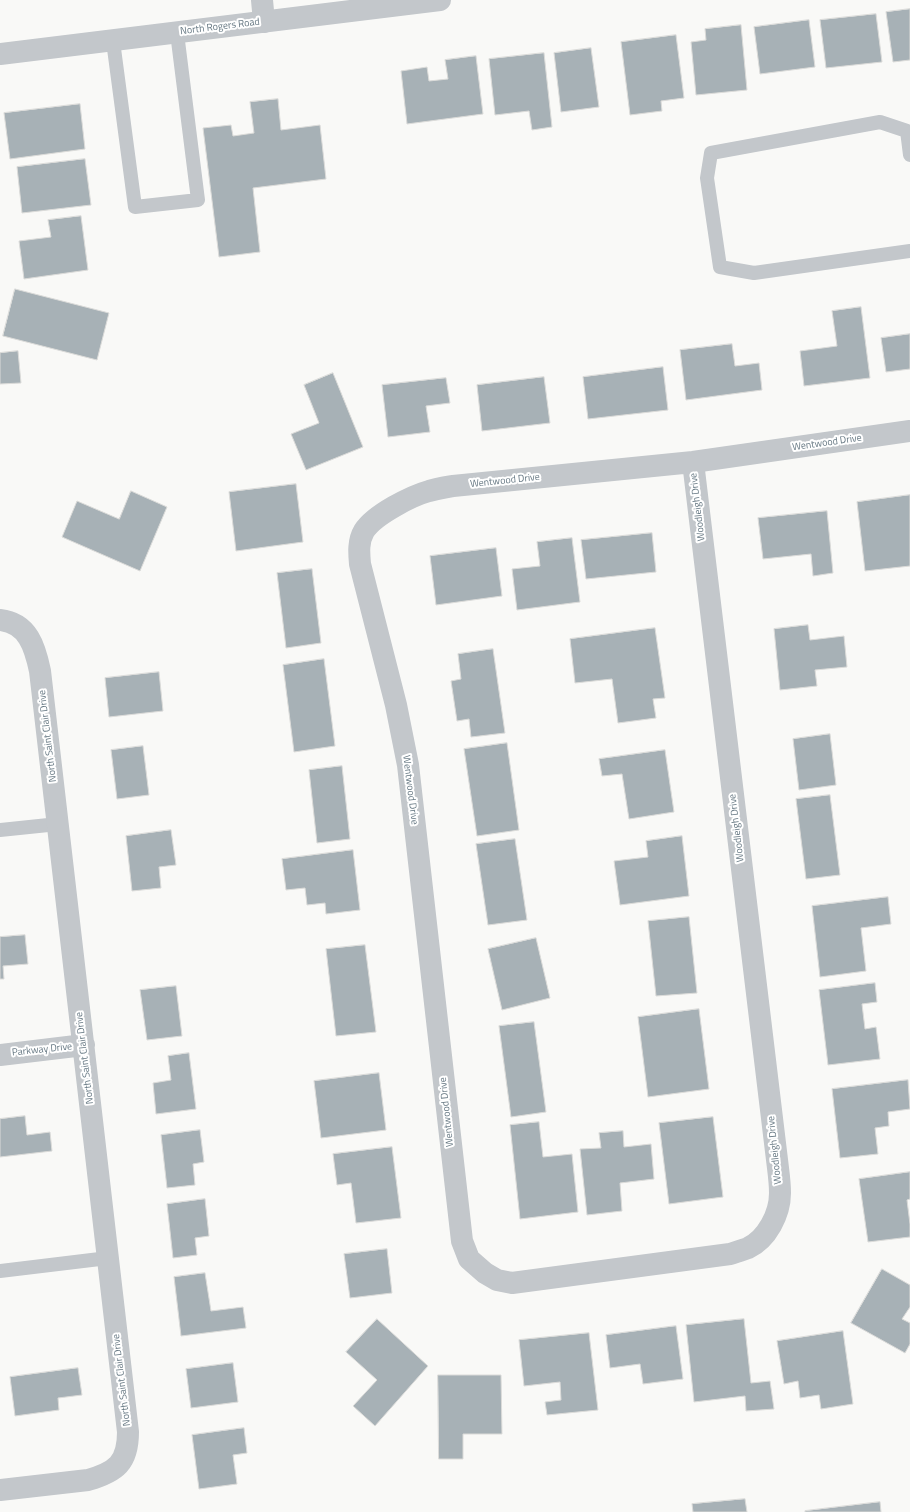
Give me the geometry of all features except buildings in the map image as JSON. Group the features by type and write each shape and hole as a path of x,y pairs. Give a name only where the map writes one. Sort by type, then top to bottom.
{"street":[{"path":"262,0 264,22"},
{"name":"North Rogers Road","path":"0,54 440,0"},
{"name":"Wentwood Drive","path":"780,1194 777,1209 770,1228 761,1239 749,1247 730,1254 512,1283 497,1280 485,1273 469,1259 462,1241 459,1218 408,766 396,704 360,564 359,544 364,531 374,519 393,507 427,491 453,486 693,462 910,431"},
{"name":"Woodleigh Drive","path":"693,462 780,1194"},
{"name":"North Saint Clair Drive","path":"0,620 18,626 30,639 36,652 40,671 128,1432 126,1455 120,1464 110,1472 88,1480 0,1490"},
{"name":"Parkway Drive","path":"0,1055 84,1045"}],"lane":[{"path":"113,40 135,207 190,201 198,200 177,33"},
{"path":"910,154 907,131 880,122 711,152 707,178 720,267 754,273 910,251"},
{"path":"0,830 58,824"},
{"path":"0,1271 108,1258"}]}
